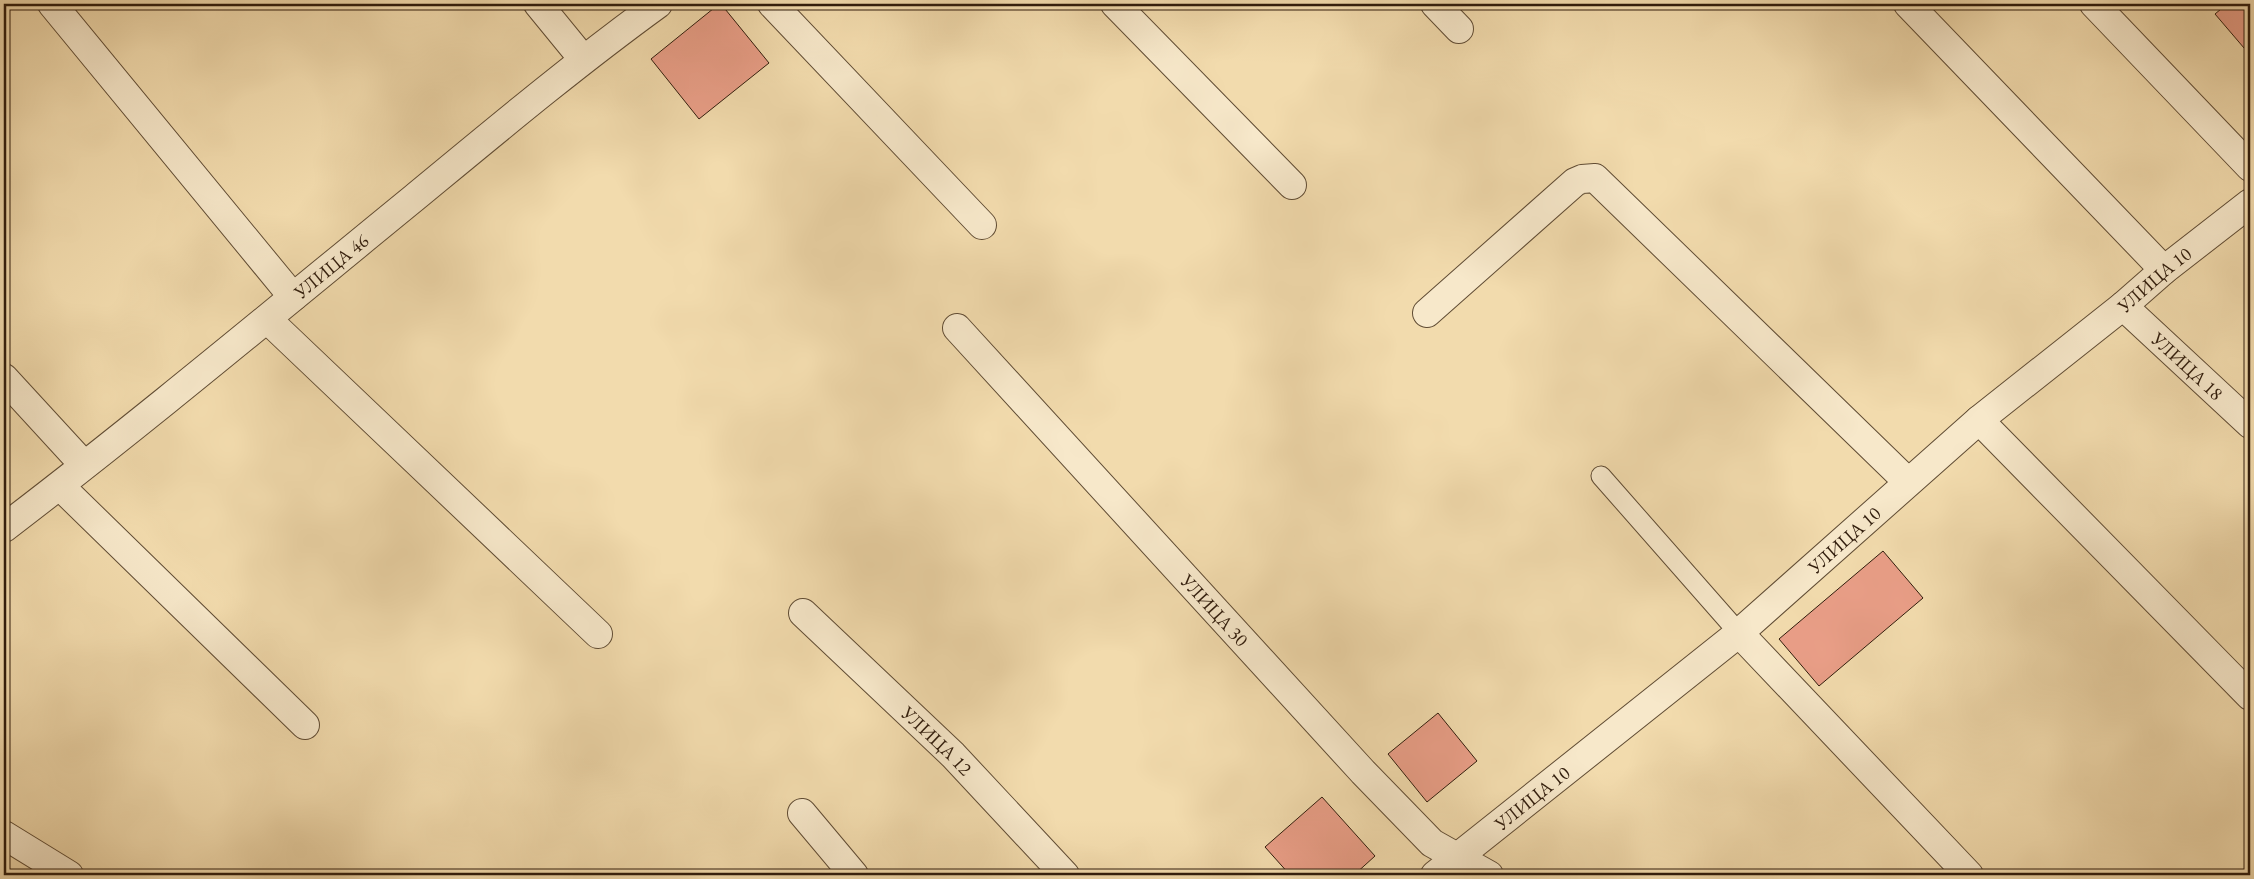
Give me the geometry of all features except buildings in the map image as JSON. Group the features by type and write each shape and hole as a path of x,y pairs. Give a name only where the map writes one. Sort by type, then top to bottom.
{"street":[{"path":"52,4 293,297"},
{"path":"538,4 583,58"},
{"name":"УЛИЦА 46","path":"4,528 60,486 293,297 583,58 658,4"},
{"path":"772,4 982,225"},
{"path":"1115,4 1292,185"},
{"path":"1435,4 1459,28"},
{"path":"1908,4 2164,270"},
{"path":"2094,4 2250,168"},
{"path":"1428,313 1575,182 1582,178 1595,178 1601,181 1908,482"},
{"name":"УЛИЦА 10","path":"1435,875 1739,633 1979,420 2250,203"},
{"name":"УЛИЦА 18","path":"2123,306 2250,424"},
{"path":"267,318 598,634"},
{"name":"УЛИЦА 30","path":"957,328 1363,772 1432,843 1489,875"},
{"path":"4,378 84,465"},
{"path":"1979,420 2250,696"},
{"path":"60,486 306,725"},
{"name":"УЛИЦА 12","path":"803,613 953,755 1065,875"},
{"path":"1739,633 1969,875"},
{"path":"802,813 854,875"},
{"path":"4,835 69,875"}],"lane":[{"path":"1600,476 1739,633"}]}
